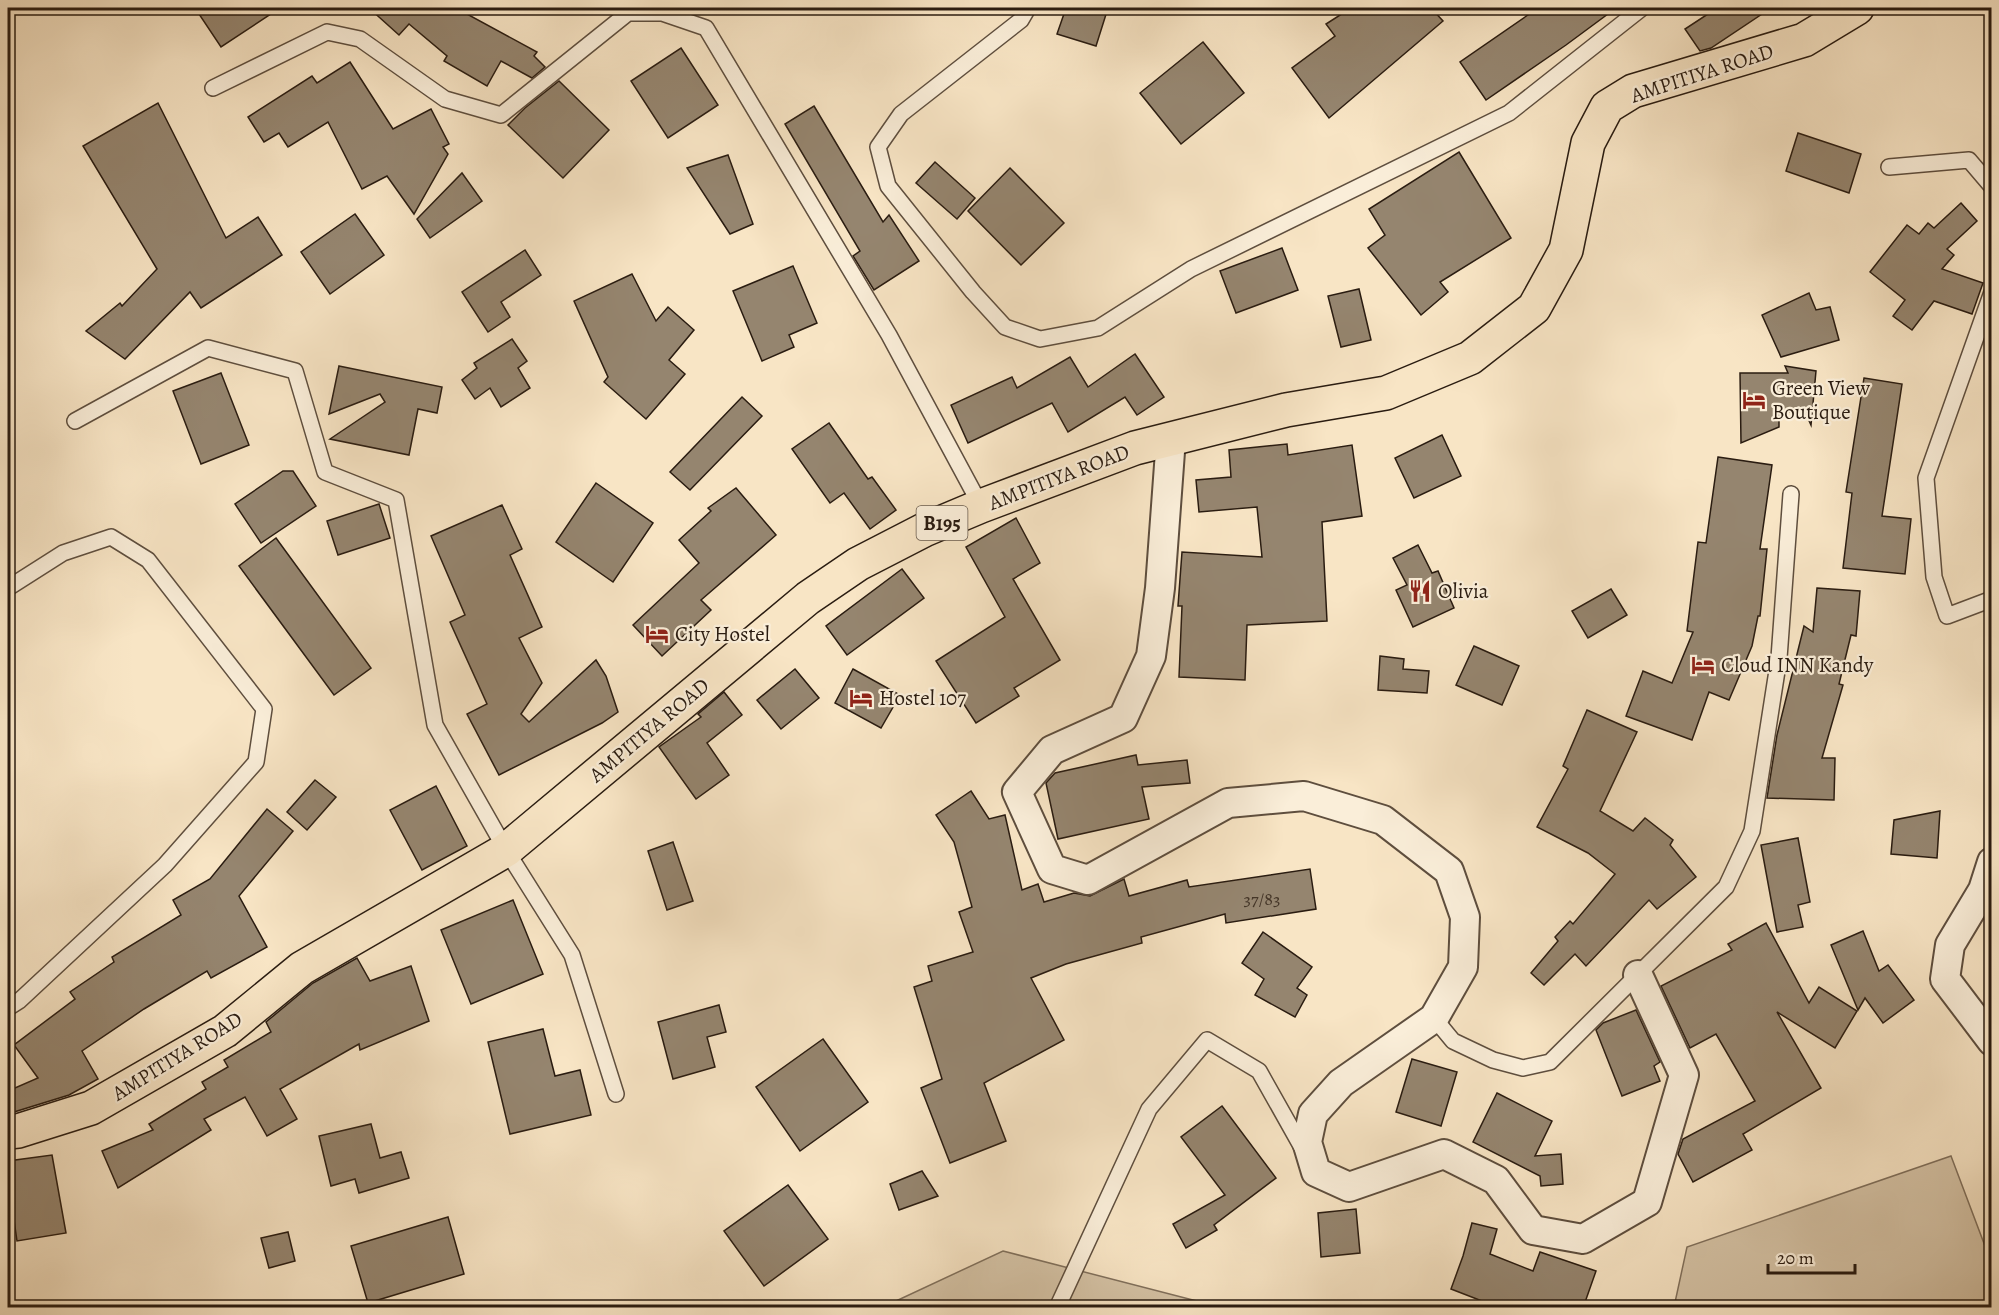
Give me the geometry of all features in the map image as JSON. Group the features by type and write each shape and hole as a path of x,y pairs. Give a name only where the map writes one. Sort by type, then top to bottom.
{"main road":[{"name":"AMPITIYA ROAD","path":"8,1132 18,1131 91,1108 225,1031 302,968 506,850 808,598 858,564 924,530 981,506 1135,448 1286,410 1386,393 1470,358 1534,308 1566,250 1588,143 1607,107 1634,91 1804,40 1857,8"}],"street":[{"path":"1171,438 1160,588 1151,656 1123,718 1052,750 1017,792 1053,869 1088,880 1228,803 1304,796 1383,820 1449,871 1465,917 1463,967 1434,1018 1341,1083 1313,1113 1307,1142 1316,1172 1348,1187 1444,1154 1496,1180 1533,1230 1582,1239 1647,1202 1684,1075 1638,975"},
{"path":"1992,862 1983,890 1950,945 1945,979 1992,1041"}],"lane":[{"path":"1028,8 1021,20 901,114 878,147 888,186 973,292 1005,327 1040,339 1098,327 1191,269 1509,112 1642,8"},
{"path":"213,88 327,32 360,39 445,99 501,115 628,14 662,13 706,28 889,335 981,506"},
{"path":"1889,167 1969,160 1992,187"},
{"path":"1992,292 1926,478 1934,577 1947,616 1992,599"},
{"path":"75,421 208,348 294,371 325,472 396,500 435,725 506,850 572,955 616,1094"},
{"path":"1434,1018 1453,1041 1493,1060 1523,1068 1550,1062 1726,887 1752,831 1779,658 1791,494"},
{"path":"8,588 63,553 111,537 148,560 264,709 255,762 165,865 19,1001 8,1008"},
{"path":"1057,1308 1149,1109 1207,1040 1259,1071 1316,1172"}],"shaded area":[{"path":"1951,1156 1991,1262 1991,1307 1674,1307 1687,1247"},
{"path":"1003,1251 1220,1307 881,1308"}],"building":[{"path":"195,8 280,8 221,47"},
{"path":"369,8 456,8 537,52 534,56 545,67 532,78 501,61 487,86 444,61 447,56 409,24 399,35"},
{"path":"1066,8 1108,8 1096,46 1057,34"},
{"path":"1351,8 1431,8 1443,21 1329,118 1292,68 1335,36 1326,24"},
{"path":"1538,8 1616,8 1486,100 1460,62"},
{"path":"1717,8 1771,8 1711,48 1700,51 1685,29"},
{"path":"1203,42 1244,93 1181,144 1140,93"},
{"path":"681,48 718,105 668,138 631,81"},
{"path":"350,62 393,129 431,109 449,144 443,147 448,154 414,214 387,176 362,189 328,122 288,147 279,133 264,142 248,117 312,76 317,83"},
{"path":"559,81 609,130 563,178 508,125"},
{"path":"158,103 226,238 258,217 282,255 201,308 190,292 125,359 86,331 120,303 122,306 157,269 83,146"},
{"path":"814,106 883,222 889,215 919,261 874,290 853,256 860,251 785,124"},
{"path":"1798,133 1861,154 1849,193 1786,171"},
{"path":"1459,152 1511,238 1440,282 1448,292 1421,315 1368,248 1385,235 1369,209"},
{"path":"728,155 753,224 730,234 687,168"},
{"path":"935,162 975,198 957,219 916,183"},
{"path":"1010,168 1064,223 1021,265 968,211"},
{"path":"462,173 482,201 430,238 417,219"},
{"path":"1961,203 1977,221 1947,249 1954,255 1942,269 1983,283 1972,314 1934,301 1912,330 1893,316 1905,300 1870,272 1907,225 1919,234 1928,223 1934,228"},
{"path":"355,214 384,255 330,294 301,252"},
{"path":"1282,248 1298,290 1236,313 1220,271"},
{"path":"525,250 541,275 501,302 510,317 488,332 462,292"},
{"path":"793,266 817,323 789,335 794,347 762,361 733,291"},
{"path":"632,274 656,321 668,307 694,330 669,360 685,374 646,419 604,382 608,377 574,301"},
{"path":"1359,289 1371,340 1341,347 1328,296"},
{"path":"1809,293 1816,310 1830,307 1839,340 1781,357 1762,315"},
{"path":"512,339 527,361 518,368 530,388 501,407 490,388 475,399 462,380 477,368 474,363"},
{"path":"1135,354 1164,397 1137,415 1125,397 1068,432 1052,403 968,443 951,405 1012,377 1017,388 1070,357 1088,387"},
{"path":"339,366 442,387 437,413 418,409 409,455 330,439 385,402 380,394 329,414"},
{"path":"1785,366 1816,371 1811,425 1806,414 1779,411 1779,427 1741,443 1740,373 1788,373"},
{"path":"221,373 249,445 201,464 173,391"},
{"path":"1864,378 1902,384 1882,516 1911,519 1905,574 1843,568 1852,493 1846,492"},
{"path":"742,397 762,416 690,490 670,472"},
{"path":"829,423 868,479 872,477 896,510 870,529 844,493 830,503 792,449"},
{"path":"1442,435 1461,476 1414,498 1395,458"},
{"path":"1287,444 1288,455 1352,445 1362,516 1322,522 1327,621 1247,625 1245,680 1179,677 1182,606 1178,606 1182,552 1262,557 1257,507 1199,512 1196,480 1231,477 1229,450"},
{"path":"1718,457 1772,465 1760,549 1767,549 1760,616 1758,616 1752,646 1729,700 1709,692 1692,740 1626,716 1643,671 1672,683 1693,632 1687,631 1698,542 1706,543"},
{"path":"283,471 293,471 316,506 261,543 235,504"},
{"path":"596,483 653,523 613,582 556,542"},
{"path":"736,488 776,535 701,600 711,610 662,656 633,625 699,563 679,540 711,511 708,508"},
{"path":"379,504 390,538 338,555 327,521"},
{"path":"502,505 522,549 510,555 542,627 519,638 542,683 521,714 529,722 596,660 606,676 618,712 602,723 499,775 467,714 487,704 450,622 465,615 431,536"},
{"path":"1016,518 1040,563 1013,579 1060,660 1014,688 1019,696 976,723 936,661 1005,617 966,547"},
{"path":"276,538 371,668 334,695 239,566"},
{"path":"1418,545 1432,573 1438,571 1454,608 1413,627 1396,590 1407,585 1393,558"},
{"path":"902,569 924,598 847,655 826,626"},
{"path":"1817,588 1860,591 1856,636 1851,635 1839,684 1843,685 1822,758 1835,758 1834,800 1767,798 1777,735 1804,626 1813,632"},
{"path":"1611,589 1627,615 1588,638 1572,611"},
{"path":"1474,646 1519,666 1502,705 1456,685"},
{"path":"1380,656 1404,659 1403,669 1429,671 1427,693 1378,690"},
{"path":"795,669 819,698 781,729 757,700"},
{"path":"853,669 900,695 881,728 835,703"},
{"path":"724,692 742,715 707,743 729,775 696,799 659,747 701,717 698,714"},
{"path":"1587,710 1637,732 1600,811 1633,831 1645,818 1673,840 1670,845 1696,877 1657,909 1649,900 1586,966 1575,954 1544,985 1531,973 1558,941 1555,937 1570,921 1573,924 1615,874 1588,853 1537,827 1568,769 1563,766"},
{"path":"1136,755 1138,765 1187,760 1190,783 1142,787 1149,819 1058,839 1046,783 1055,773"},
{"path":"315,780 336,797 307,830 287,812"},
{"path":"436,786 467,846 422,870 390,810"},
{"path":"971,791 989,819 1005,815 1022,890 1038,884 1044,902 1074,893 1090,896 1124,879 1129,896 1187,880 1189,887 1310,869 1316,909 1226,923 1225,914 1141,937 1142,943 1066,964 1031,978 1064,1040 984,1083 1006,1141 950,1163 921,1088 942,1079 914,987 932,981 928,966 973,952 959,912 972,907 954,842 936,815"},
{"path":"267,809 293,831 239,896 267,947 211,978 207,971 144,1009 82,1051 98,1079 69,1095 14,1112 8,1091 38,1078 14,1045 75,999 70,992 114,962 112,957 181,915 173,900 210,879"},
{"path":"1940,811 1937,858 1891,854 1894,820"},
{"path":"1798,838 1810,902 1798,905 1803,927 1777,932 1761,845"},
{"path":"673,842 693,901 667,910 648,851"},
{"path":"513,900 543,974 471,1004 441,930"},
{"path":"1766,923 1809,1003 1819,987 1857,1011 1835,1048 1777,1012 1821,1088 1743,1134 1752,1150 1693,1182 1678,1154 1683,1139 1755,1101 1716,1034 1690,1048 1661,986 1732,950 1728,944"},
{"path":"1863,931 1879,971 1888,965 1914,1000 1883,1023 1865,998 1858,1010 1831,945"},
{"path":"1263,932 1312,967 1297,988 1307,995 1295,1017 1255,995 1264,979 1242,963"},
{"path":"357,958 370,981 411,966 429,1021 360,1050 359,1044 280,1089 297,1119 267,1136 245,1097 204,1119 211,1130 118,1188 102,1151 153,1130 149,1124 206,1089 202,1082 228,1067 224,1060 271,1032 266,1022 313,983"},
{"path":"719,1005 726,1032 707,1037 715,1067 673,1079 658,1022"},
{"path":"1636,1010 1660,1062 1654,1066 1660,1081 1622,1096 1596,1030 1603,1023"},
{"path":"543,1029 555,1076 580,1070 591,1115 510,1134 488,1042"},
{"path":"823,1039 868,1102 800,1151 756,1087"},
{"path":"1412,1059 1457,1072 1441,1126 1396,1112"},
{"path":"1497,1093 1552,1121 1535,1156 1561,1154 1563,1184 1541,1186 1540,1176 1473,1142"},
{"path":"1222,1106 1276,1178 1214,1225 1217,1230 1186,1248 1173,1224 1225,1195 1181,1137"},
{"path":"371,1124 380,1158 401,1152 409,1178 359,1193 355,1179 331,1186 319,1136"},
{"path":"52,1155 66,1233 17,1241 11,1199 8,1200 8,1161"},
{"path":"922,1171 938,1196 899,1210 890,1184"},
{"path":"788,1185 828,1239 764,1286 724,1231"},
{"path":"1356,1209 1360,1253 1321,1257 1318,1213"},
{"path":"448,1217 464,1274 368,1303 351,1246"},
{"path":"1472,1223 1497,1229 1490,1254 1533,1271 1540,1252 1596,1271 1583,1308 1500,1308 1451,1289"},
{"path":"288,1232 295,1261 269,1268 261,1238"}],"place":[{"name":"Green View Boutique","path":"1754,400"},
{"name":"Olivia","path":"1420,591"},
{"name":"City Hostel","path":"657,634"},
{"name":"Cloud INN Kandy","path":"1703,665"},
{"name":"Hostel 107","path":"861,698"}]}
